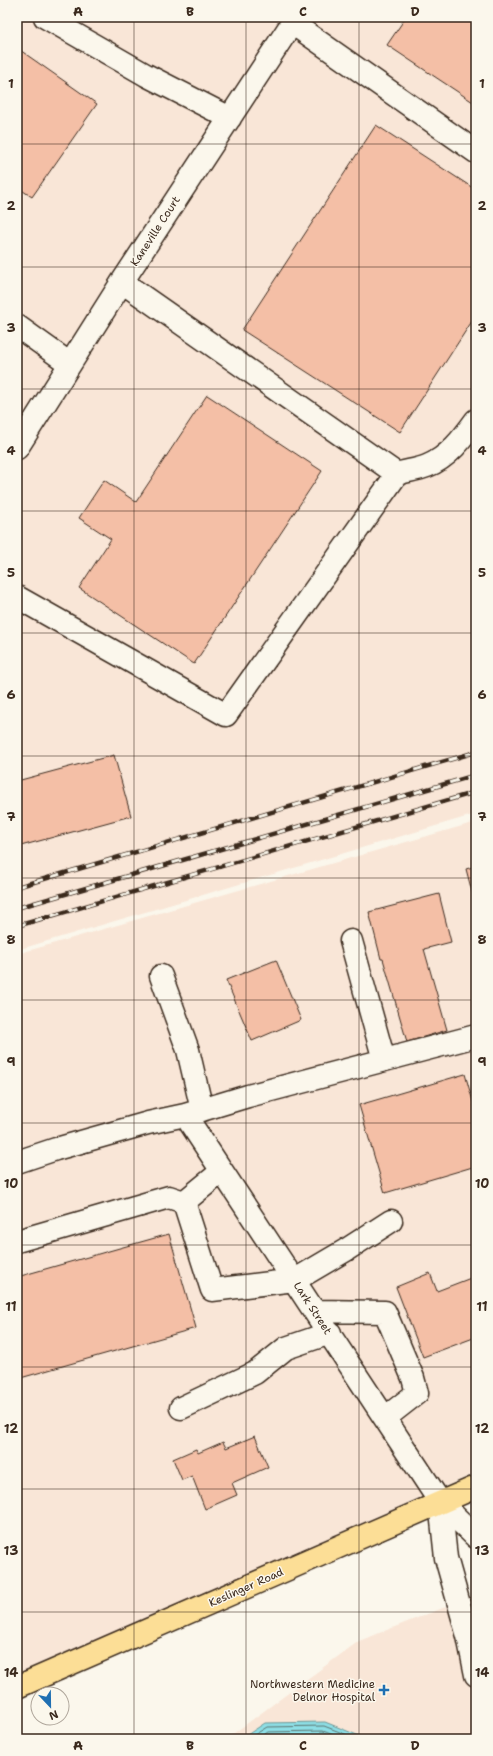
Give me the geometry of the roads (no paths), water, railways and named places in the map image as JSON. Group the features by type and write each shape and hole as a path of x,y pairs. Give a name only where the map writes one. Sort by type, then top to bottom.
{"main road":[{"name":"Keslinger Road","path":"17,1687 476,1487"}],"street":[{"path":"45,17 146,75 230,118"},
{"path":"294,20 476,152"},
{"name":"Kaneville Court","path":"17,448 122,282 294,20"},
{"path":"122,282 396,474"},
{"path":"17,326 70,364"},
{"path":"17,597 226,715 396,474 427,466 447,453 463,439 476,420"},
{"path":"351,941 384,1060"},
{"path":"161,976 188,1050 193,1112"},
{"path":"17,1162 148,1123 476,1036"},
{"name":"Lark Street","path":"193,1112 222,1171 440,1502"},
{"path":"184,1202 222,1171"},
{"path":"17,1241 169,1197 184,1202"},
{"path":"184,1202 212,1290 295,1280 391,1221"},
{"path":"315,1311 385,1312 413,1378 417,1393 385,1418"},
{"path":"181,1408 255,1373 286,1348 330,1333"},
{"path":"440,1502 476,1537"},
{"path":"440,1502 446,1558 468,1636 476,1675"}],"water":[{"path":"325,1722 367,1739 241,1739 265,1723"}],"railway":[{"path":"17,887 476,752"},
{"path":"17,908 476,775"},
{"path":"17,926 476,792"}],"place":[{"name":"Northwestern Medicine Delnor Hospital","path":"384,1690"}]}
